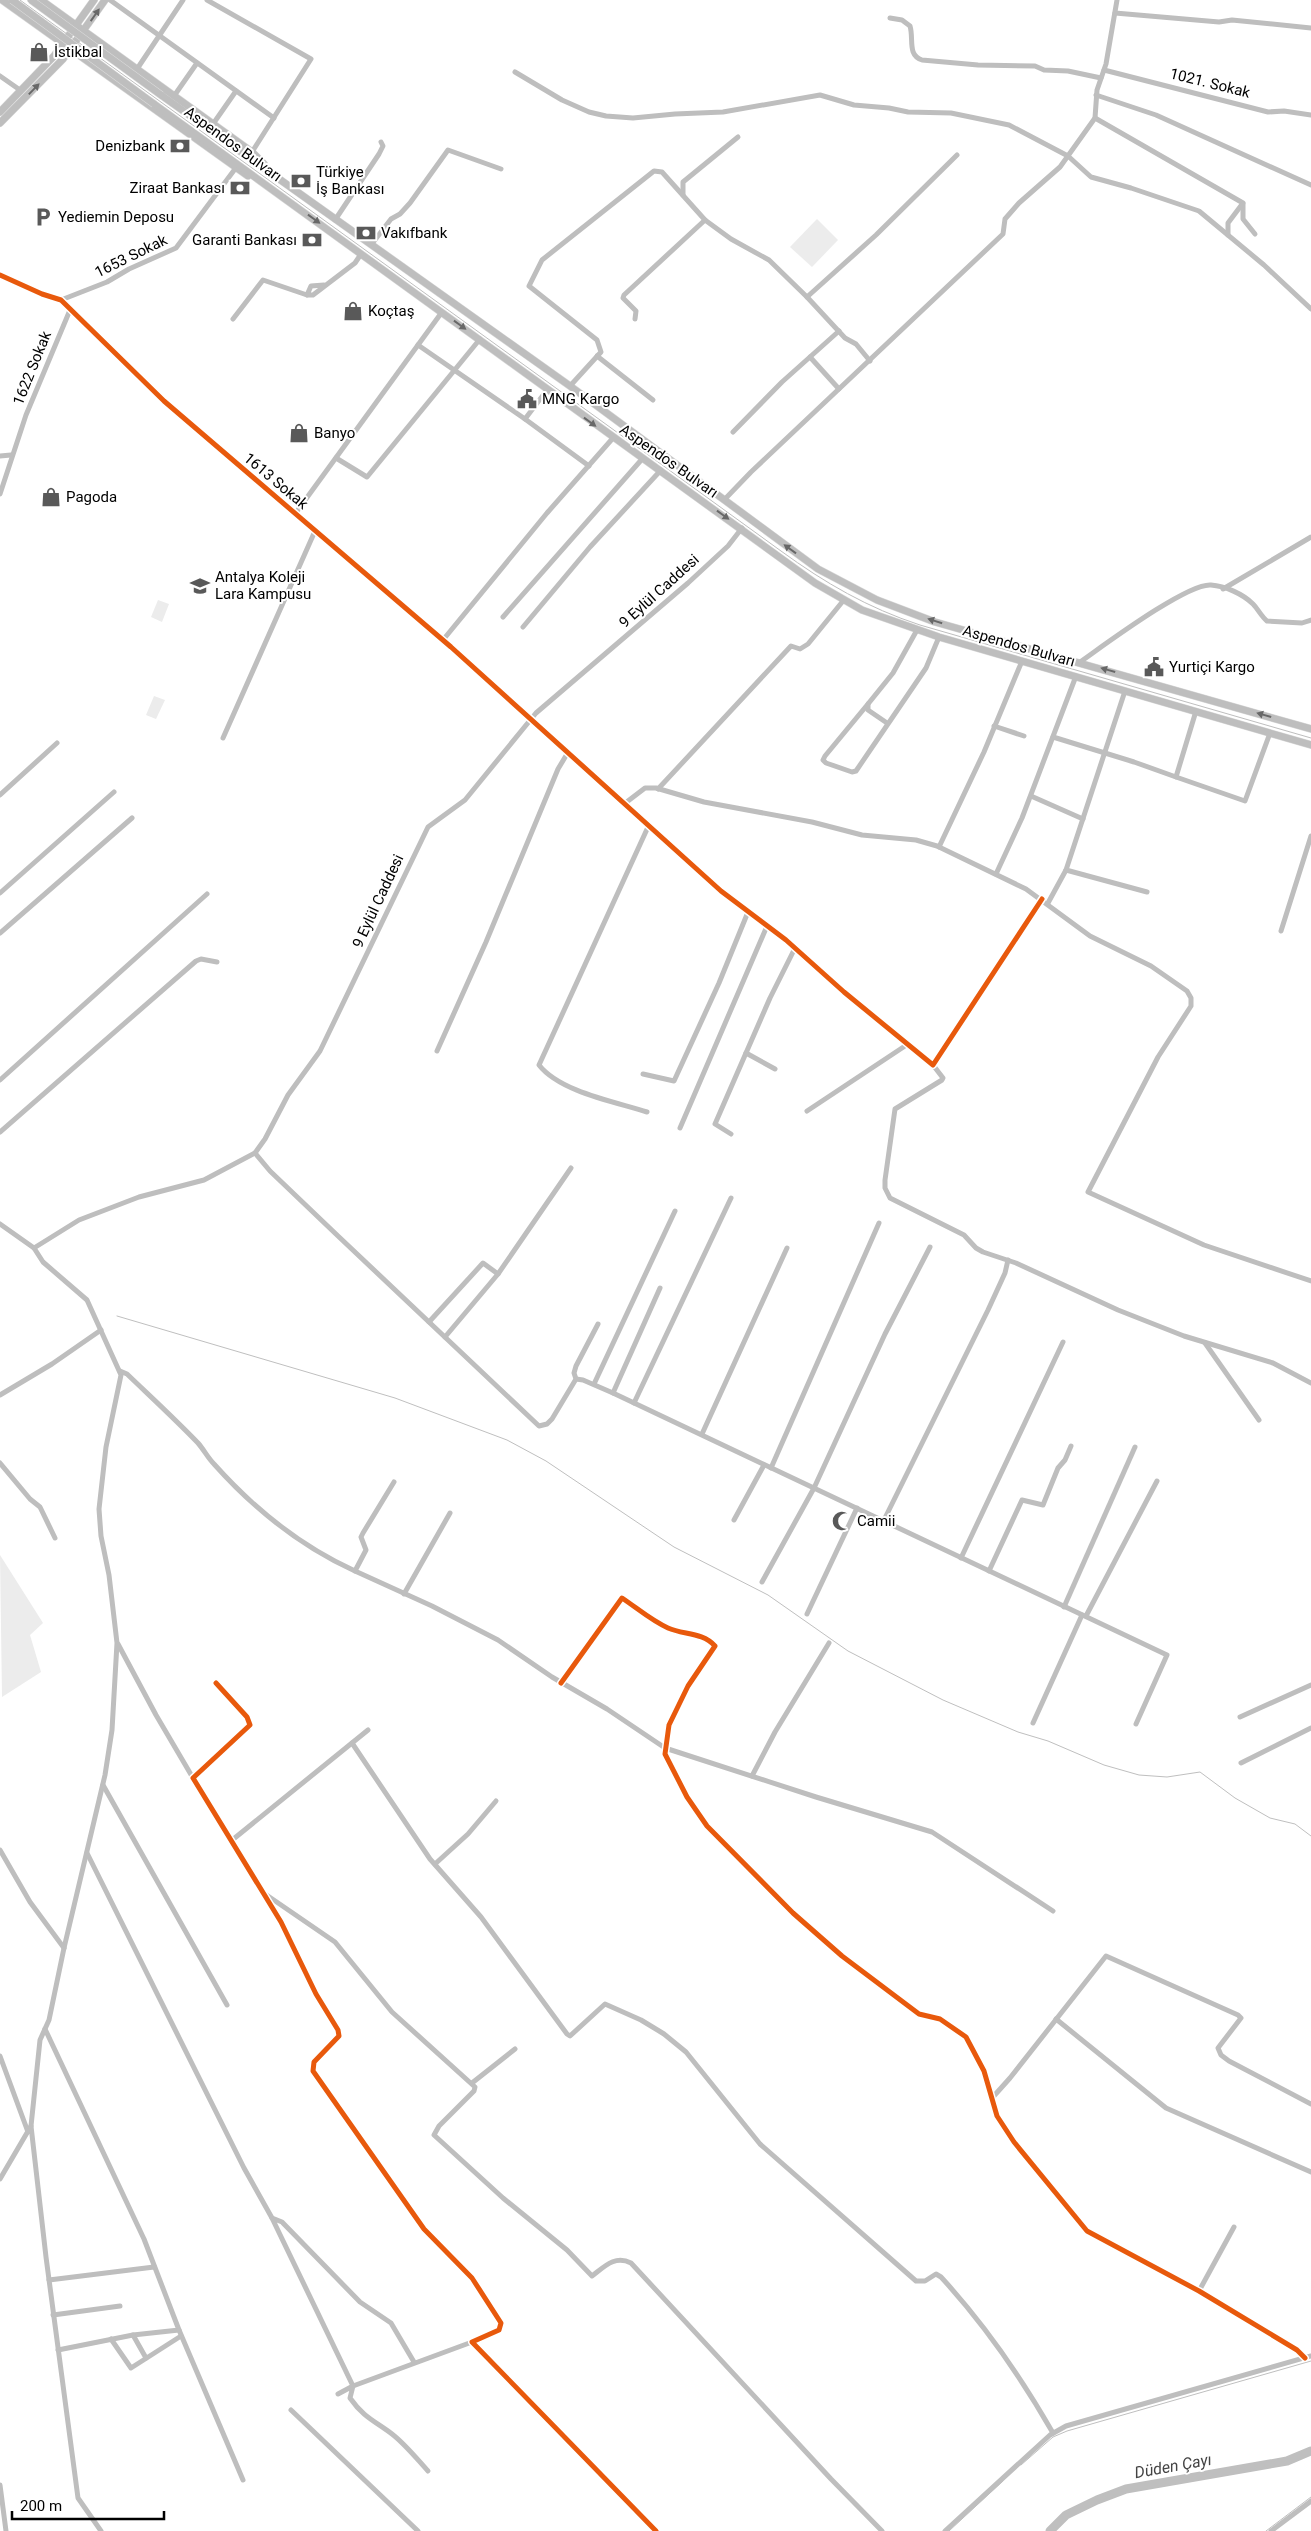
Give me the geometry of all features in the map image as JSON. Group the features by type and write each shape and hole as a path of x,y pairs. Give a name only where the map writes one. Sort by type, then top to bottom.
{"main road":[{"path":"2,0 235,169 274,191"},
{"name":"Aspendos Bulvarı","path":"12,0 480,339 613,438 742,528 815,584 843,601 939,638 1311,744"},
{"name":"Aspendos Bulvarı","path":"31,0 335,220 570,386 818,569 877,600 935,622 1311,729"},
{"path":"41,0 252,152 280,180"},
{"path":"0,112 63,44 94,0"},
{"path":"0,124 70,50 106,0"},
{"path":"51,35 56,37 66,30 68,24 65,18"},
{"path":"82,58 78,53 82,41 94,38"}],"street":[{"path":"110,0 274,118"},
{"path":"137,69 161,37 183,0"},
{"path":"207,0 311,59 252,152"},
{"path":"725,499 751,472 1003,234 1005,219 1019,203 1060,167 1095,118 1096,95 1104,70 1117,0"},
{"path":"1114,13 1219,22 1232,20 1311,28"},
{"path":"890,18 902,20 910,26 913,54 916,58 922,60 978,66 1035,66 1044,70 1068,71 1101,78"},
{"path":"174,96 197,63"},
{"name":"1021. Sokak","path":"1104,70 1268,112 1284,111 1311,115"},
{"path":"515,72 542,86 562,100 598,115 633,118 710,113 761,107 820,95 854,105 889,108 908,112 951,113 976,120 998,122 1019,129 1068,156 1091,177 1184,205 1208,218 1264,265 1311,309"},
{"path":"0,76 20,90"},
{"path":"212,124 236,91"},
{"path":"1096,95 1156,115 1311,185"},
{"path":"1095,118 1242,203"},
{"path":"683,196 683,182 738,137"},
{"path":"335,220 379,154 383,146 381,142"},
{"path":"371,245 391,219 400,214 410,203 448,150 501,169"},
{"path":"807,297 876,235 957,155"},
{"name":"1653 Sokak","path":"61,300 107,282 128,269 176,248 235,169"},
{"path":"570,386 601,352 597,340 529,286 542,260 654,171 662,172 705,220 731,239 769,260 845,338 856,344 870,360"},
{"path":"1228,235 1228,224 1242,203"},
{"path":"1242,203 1243,219 1254,234"},
{"path":"635,320 636,311 623,298 624,295 705,220"},
{"path":"233,319 263,280 307,295 311,286 324,285 355,263 362,254"},
{"name":"1613 Sokak","path":"0,275 42,294 61,300 164,401 443,640 531,718 567,754 648,827 748,912 795,948 933,1066"},
{"name":"1622 Sokak","path":"0,494 11,455 48,358 70,310"},
{"path":"295,514 442,312"},
{"path":"733,432 839,330"},
{"path":"336,458 367,477 480,339"},
{"path":"418,345 589,466"},
{"path":"597,356 653,400"},
{"path":"810,357 839,390"},
{"path":"525,419 547,390"},
{"path":"443,640 613,438"},
{"path":"0,456 11,455"},
{"path":"503,617 643,458"},
{"path":"523,627 590,547 660,470"},
{"name":"9 Eylül Caddesi","path":"34,1248 80,1220 139,1197 204,1180 255,1153 265,1140 288,1095 320,1051 428,828 465,800 531,718 688,583 728,546 742,528"},
{"path":"222,738 315,531"},
{"path":"1223,588 1311,537"},
{"path":"1080,662 1180,596 1203,586 1211,585 1234,592 1254,604 1267,621 1302,623 1311,620"},
{"path":"658,789 791,646 800,649 808,644 843,601"},
{"path":"917,630 893,673 825,756 823,760 826,763 852,772 856,771 926,668 939,638"},
{"path":"939,847 1022,661"},
{"path":"996,874 1031,796 1076,676"},
{"path":"1048,903 1066,870 1106,753 1125,690"},
{"path":"868,704 868,710 871,714 887,723"},
{"path":"1176,777 1196,711"},
{"path":"994,726 1024,736"},
{"path":"1053,737 1246,801 1270,732"},
{"path":"0,795 57,743"},
{"path":"437,1051 486,942 558,769 567,754"},
{"path":"624,804 645,788 658,789 704,802 812,822 862,835 916,840 939,847 996,874 1042,899 1090,936 1151,966 1187,990 1191,998 1191,1006 1158,1057 1088,1192 1204,1244 1311,1281"},
{"path":"0,893 114,792"},
{"path":"1031,796 1083,819"},
{"path":"0,933 132,818"},
{"path":"647,1112 592,1097 551,1075 539,1065 613,908 648,827"},
{"path":"1281,931 1311,836"},
{"path":"1066,870 1147,892"},
{"path":"0,1080 206,894"},
{"path":"1042,899 933,1066 942,1080 895,1109 885,1180 886,1195 936,1224 964,1236 976,1248 1008,1260 1118,1310 1204,1344 1274,1363 1311,1383"},
{"path":"643,1074 674,1081 719,983 748,912"},
{"path":"680,1128 767,926"},
{"path":"731,1134 715,1124 795,948"},
{"path":"0,1132 196,961 201,959 217,962"},
{"path":"808,1111 908,1044"},
{"path":"746,1053 775,1069"},
{"path":"255,1153 284,1184 539,1426 547,1424 552,1419 576,1379 574,1373 576,1366 598,1324"},
{"path":"445,1337 498,1274 571,1168"},
{"path":"634,1403 731,1198"},
{"path":"594,1384 675,1212"},
{"path":"771,1468 879,1223"},
{"path":"0,1224 34,1248 43,1262 87,1300 119,1370 120,1388 106,1447 99,1509 101,1536 109,1575 117,1643 112,1730 103,1785 86,1852 49,2020 40,2040 31,2126 53,2316 78,2498 102,2531"},
{"path":"762,1582 814,1488 886,1334 930,1247"},
{"path":"702,1434 787,1248"},
{"path":"884,1520 988,1310 1005,1274 1008,1260"},
{"path":"429,1322 483,1263 498,1274"},
{"path":"613,1393 660,1288"},
{"path":"0,1395 52,1364 101,1330"},
{"path":"961,1558 1062,1342"},
{"path":"1204,1344 1259,1420"},
{"path":"119,1370 127,1374 172,1418 199,1445 213,1464 267,1518 327,1558 498,1640 561,1683 607,1709 665,1748 932,1832 1053,1911"},
{"path":"576,1379 594,1384 702,1434 1167,1655 1136,1724"},
{"path":"990,1571 1022,1500 1043,1505 1058,1468 1070,1446"},
{"path":"1064,1607 1135,1447"},
{"path":"0,1463 40,1507 55,1538"},
{"path":"734,1520 764,1465"},
{"path":"1033,1723 1084,1616 1157,1481"},
{"path":"355,1571 366,1550 362,1537 363,1533 394,1482"},
{"path":"807,1614 857,1508"},
{"path":"404,1594 450,1513"},
{"path":"561,1683 622,1598 667,1628 703,1636 710,1640 715,1646 688,1686 669,1725 665,1748 665,1754 672,1771 707,1826 793,1913 842,1956 919,2014 940,2019 966,2037 975,2050 993,2096 997,2116 1014,2142 1087,2231 1199,2292 1308,2357"},
{"path":"117,1643 193,1778 281,1922 316,1994 338,2030 339,2036 314,2062 313,2071 424,2229 472,2278 502,2323 499,2330 494,2333 414,2362 353,2386 338,2394"},
{"path":"752,1776 775,1732 829,1643"},
{"path":"193,1778 250,1725 247,1717 216,1683"},
{"path":"1240,1716 1311,1685"},
{"path":"1241,1763 1311,1728"},
{"path":"231,1841 368,1730"},
{"path":"352,1743 435,1864 481,1917 567,2034 570,2036 605,2004 641,2020 664,2034 686,2052 760,2144 825,2204 916,2281 925,2281 936,2274 941,2277 964,2302 1009,2361 1053,2433"},
{"path":"103,1785 227,2005"},
{"path":"435,1864 468,1834 496,1801"},
{"path":"0,1850 30,1902 64,1948"},
{"path":"86,1852 244,2168 272,2218 353,2386 350,2398 356,2407 372,2422 392,2434 428,2471"},
{"path":"262,1892 335,1942 392,2012 475,2087 474,2091 439,2126 434,2135 502,2198 568,2250 592,2276 613,2260 623,2259 631,2263 830,2479 882,2531"},
{"path":"993,2096 1106,1956 1238,2015 1241,2018 1218,2048 1221,2055 1230,2062 1311,2104"},
{"path":"1056,2019 1166,2108 1311,2172"},
{"path":"45,2029 144,2239 180,2333 243,2480"},
{"path":"472,2083 515,2048"},
{"path":"0,2056 28,2132"},
{"path":"0,2179 31,2126"},
{"path":"272,2218 282,2222 360,2302 387,2319 397,2331 414,2362"},
{"path":"1199,2292 1234,2227"},
{"path":"49,2280 154,2267"},
{"path":"53,2316 120,2306"},
{"path":"58,2350 133,2335 180,2333"},
{"path":"111,2339 131,2368 180,2333"},
{"path":"133,2335 146,2358"},
{"path":"472,2342 656,2531"},
{"path":"944,2531 1053,2433 1066,2426 1308,2357"},
{"path":"291,2410 418,2531"},
{"path":"0,2485 6,2531"},
{"path":"1271,2531 1311,2501"}],"shaded area":[{"path":"817,219 838,240 812,267 790,247"},
{"path":"158,600 169,604 162,622 151,617"},
{"path":"154,696 165,700 156,719 146,715"},
{"path":"0,1555 43,1623 30,1635 41,1672 2,1697"}],"waterway":[{"path":"117,1316 395,1398 507,1440 546,1461 674,1547 768,1595 848,1651 943,1700 1018,1732 1048,1741 1104,1765 1139,1775 1167,1777 1200,1772 1235,1798 1270,1818 1295,1824 1311,1836"},
{"path":"1021,2465 1053,2437 1067,2431 1311,2361"},
{"name":"Düden Çayı","path":"1050,2531 1066,2515 1126,2489 1287,2461 1311,2451"},
{"path":"949,2531 1003,2481"},
{"path":"1266,2531 1311,2497"}],"tram line":[{"path":"20,0 781,551 814,574 848,594 883,611 920,625 1311,738"}],"cycle path":[{"path":"0,275 42,294 61,300 164,401 451,647 721,891 786,940 844,992 933,1065 1042,899"},
{"path":"561,1683 622,1598 662,1625 710,1641 715,1646 688,1686 669,1725 665,1754 687,1797 707,1826 793,1913 842,1956 919,2014 940,2019 966,2037 984,2071 997,2116 1014,2142 1087,2231 1199,2291 1297,2350 1305,2358"},
{"path":"216,1683 247,1717 250,1725 193,1778 281,1922 316,1994 338,2030 339,2036 314,2062 313,2071 424,2229 472,2278 501,2323 499,2330 472,2342 656,2531"}],"place":[{"name":"İstikbal","path":"39,52"},
{"name":"Denizbank","path":"180,146"},
{"name":"Türkiye İş Bankası","path":"301,181"},
{"name":"Ziraat Bankası","path":"240,188"},
{"name":"Yediemin Deposu","path":"43,217"},
{"name":"Vakıfbank","path":"366,233"},
{"name":"Garanti Bankası","path":"312,240"},
{"name":"Koçtaş","path":"353,311"},
{"name":"MNG Kargo","path":"527,399"},
{"name":"Banyo","path":"299,433"},
{"name":"Pagoda","path":"51,497"},
{"name":"Antalya Koleji Lara Kampusu","path":"200,586"},
{"name":"Yurtiçi Kargo","path":"1154,667"},
{"name":"Camii","path":"842,1521"}]}
